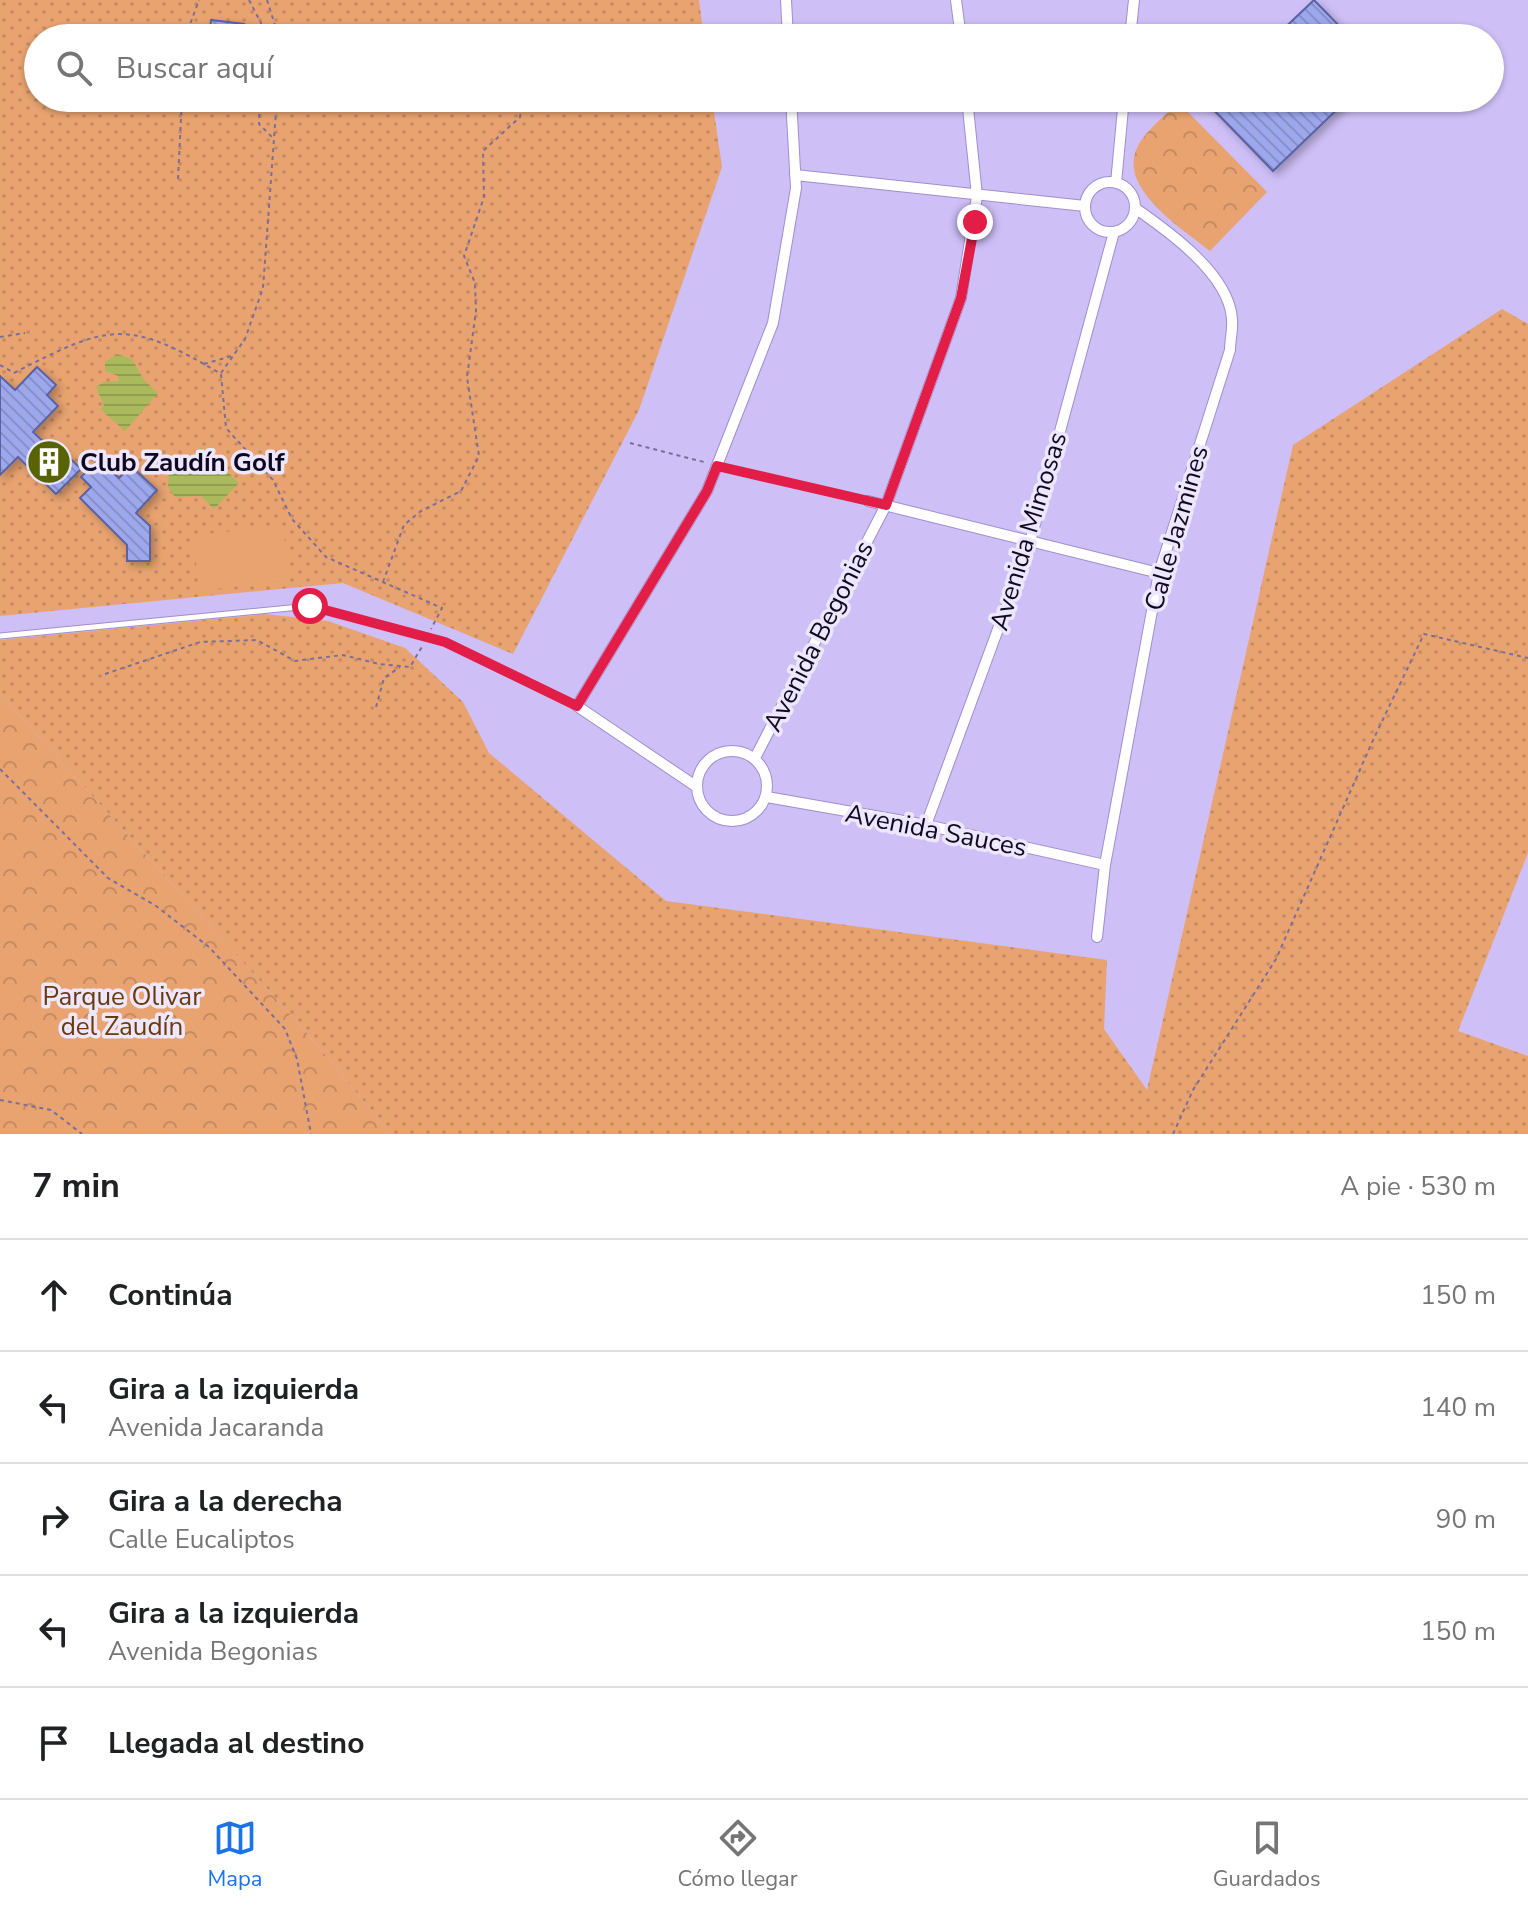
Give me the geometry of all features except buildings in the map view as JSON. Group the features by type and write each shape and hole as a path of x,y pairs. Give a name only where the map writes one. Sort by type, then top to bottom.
{"street":[{"path":"786,0 787,24"},
{"path":"956,0 959,24"},
{"path":"1131,24 1134,0"},
{"path":"697,787 704,766 712,758 723,753 741,753 755,758 766,777 767,797 756,812 746,819 722,820 706,809 697,787 577,706 707,491 773,323 795,175 792,112"},
{"name":"Avenida Begonias","path":"755,758 886,505 961,298 977,196 968,112"},
{"path":"1116,183 1123,112"},
{"path":"795,175 1085,206"},
{"path":"1116,183 1130,192 1135,208 1129,223 1114,232 1094,227 1088,220 1085,206 1094,187 1116,183"},
{"name":"Calle Jazmines","path":"1097,937 1105,865 1159,573 1230,350 1232,317 1221,289 1200,261 1171,233 1135,208"},
{"name":"Avenida Mimosas","path":"926,825 1030,542 1114,232"},
{"path":"868,501 1159,573"},
{"name":"Avenida Sauces","path":"767,797 926,825 1105,865"}],"lane":[{"path":"0,636 310,606 445,642 577,706"}],"path":[{"path":"190,24 199,0"},
{"path":"249,0 261,24"},
{"path":"267,0 275,24"},
{"path":"178,179 181,112"},
{"path":"259,112 259,124 274,139"},
{"path":"105,674 200,642 257,640 295,661 343,655 410,667 442,608 326,557 292,519 273,480 226,428 221,374 245,339 263,288 276,112"},
{"path":"383,584 404,525 421,511 461,491 479,456 467,377 476,311 475,283 464,256 484,197 483,151 520,117 521,112"},
{"path":"0,365 14,373 71,344 108,332 159,340 221,374"},
{"path":"0,337 25,333"},
{"path":"204,364 233,355"},
{"path":"630,443 868,501"},
{"path":"1173,1134 1193,1090 1276,959 1374,738 1424,634 1528,658"},
{"path":"376,707 384,678 401,667"},
{"path":"0,769 108,878 156,906 209,947 285,1029 297,1059 311,1134"},
{"path":"0,1100 51,1110 82,1134"}],"green space":[{"name":"Club Zaudín Golf","path":"0,0 699,0 702,24 24,24 24,112 714,112 722,167 639,410 513,654 343,583 0,616"},
{"path":"1168,112 1188,112 1267,192 1210,251 1156,207 1137,178 1134,163 1137,148"},
{"path":"1502,309 1528,324 1528,853 1458,1031 1528,1056 1528,1134 391,1134 307,1033 0,694 0,640 265,614 328,621 405,648 463,702 489,753 666,901 1107,960 1104,1029 1147,1090 1293,445"},
{"path":"283,525 289,580 199,591 193,536"},
{"name":"Parque Olivar del Zaudín","path":"0,694 307,1033 391,1134 0,1134"}],"shaded area":[{"path":"117,354 132,359 144,380 158,393 125,431 100,409 104,406 96,387 104,382 119,381 118,376 105,371 105,362"},
{"path":"201,447 239,483 214,509 201,496 175,497 168,487 169,470 187,462"}],"place":[{"name":"Club Zaudín Golf","path":"49,462"}],"route":[{"path":"310,606 445,642 577,706 707,491 717,466 886,505 961,298 975,222"}]}
